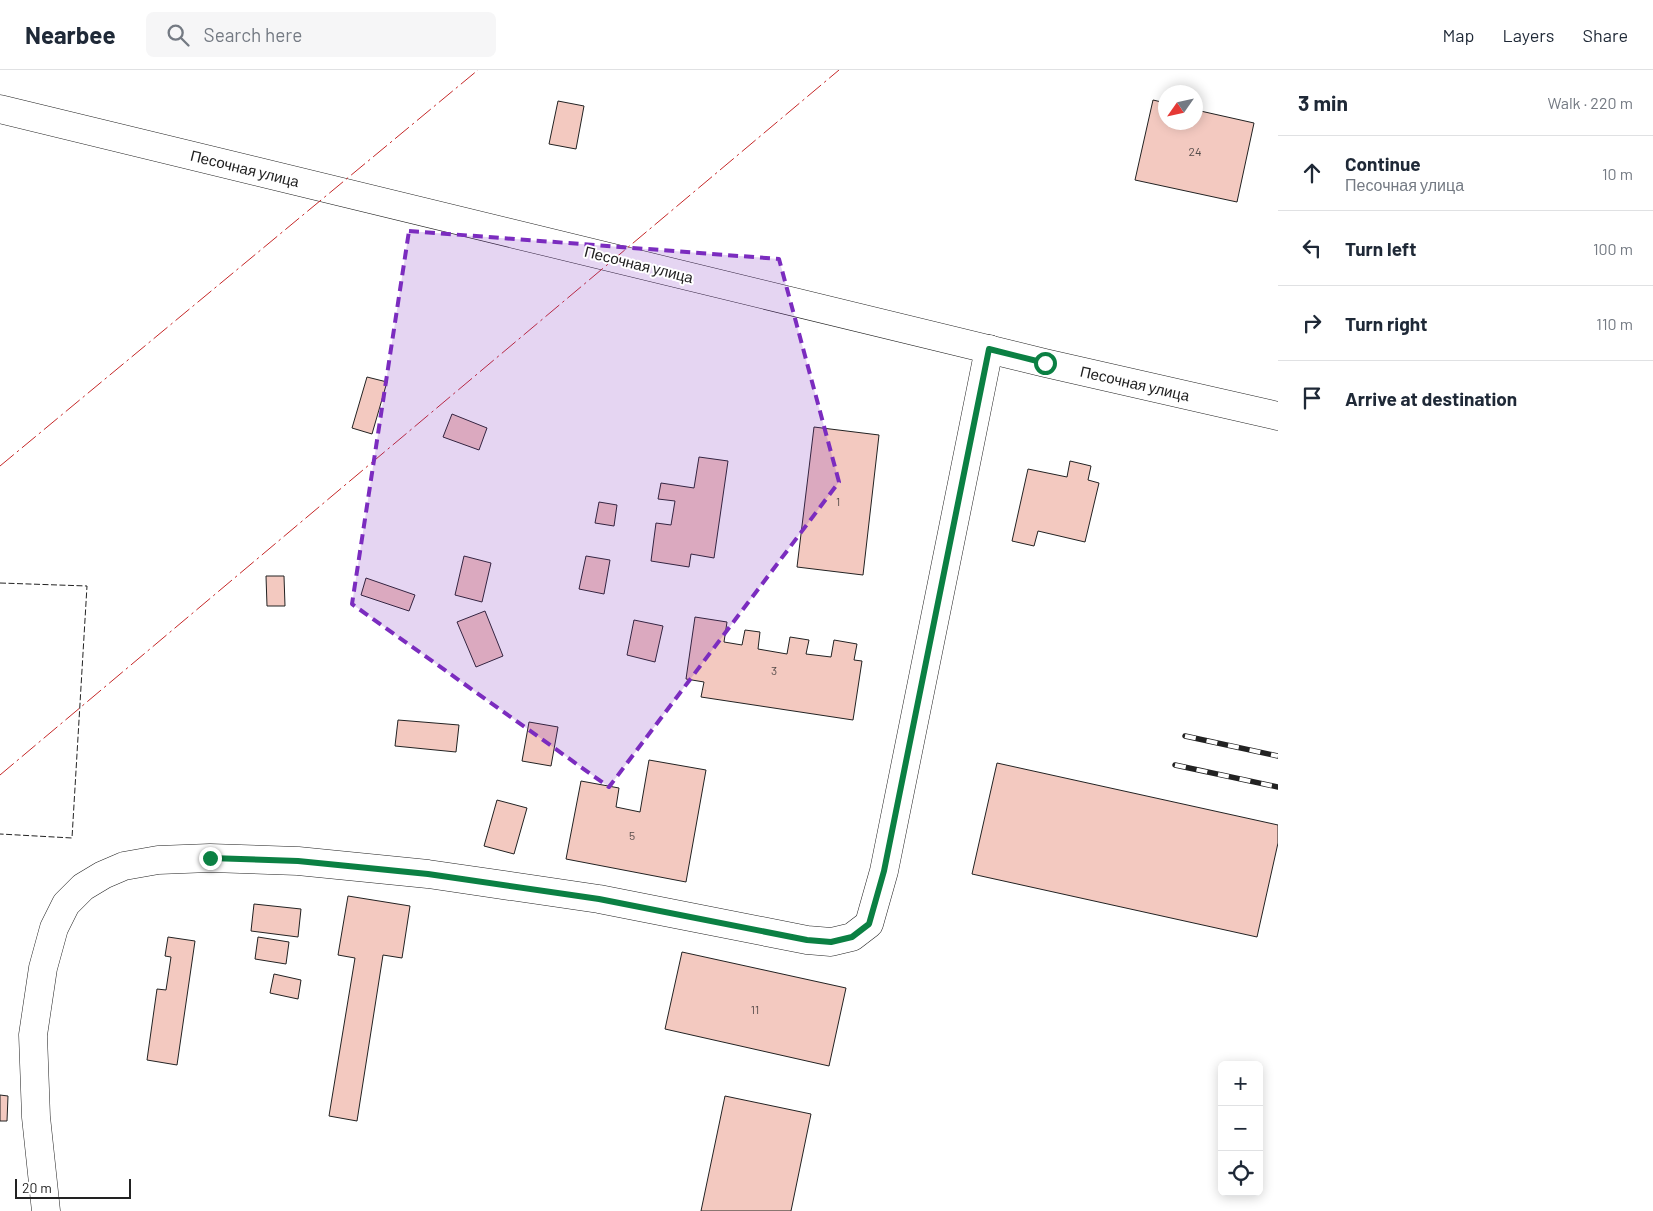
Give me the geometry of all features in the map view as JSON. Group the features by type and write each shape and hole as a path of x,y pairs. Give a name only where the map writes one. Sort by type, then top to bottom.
{"street":[{"name":"Песочная улица","path":"0,109 989,349 1278,416"},
{"path":"46,1211 36,1117 34,1035 43,968 54,928 66,904 83,887 103,875 124,866 158,860 210,858 298,861 428,874 599,899 807,940 831,942 852,937 869,924 884,871 989,349"}],"highlighted area":[{"path":"409,231 779,259 839,482 609,787 352,604"}],"building":[{"path":"1153,100 1158,101 1158,130 1203,130 1203,112 1254,123 1237,202 1135,180"},
{"path":"558,101 584,106 576,149 549,144"},
{"path":"367,377 387,382 372,434 352,428"},
{"path":"452,414 487,428 479,450 443,437"},
{"path":"814,427 879,435 863,575 797,567"},
{"path":"699,457 728,461 714,558 691,554 689,567 651,561 656,523 671,525 675,501 658,499 661,483 694,488"},
{"path":"1070,461 1091,466 1088,480 1099,483 1085,542 1038,531 1034,546 1012,541 1028,469 1067,477"},
{"path":"599,502 617,505 614,526 595,523"},
{"path":"464,556 491,563 482,602 455,595"},
{"path":"586,556 610,560 604,594 579,589"},
{"path":"266,576 284,576 285,606 267,606"},
{"path":"366,578 415,595 409,611 361,595"},
{"path":"485,611 503,656 476,667 457,622"},
{"path":"695,617 727,622 724,642 742,645 745,630 760,632 758,649 787,654 790,637 809,640 806,654 831,657 834,640 857,644 854,660 862,661 853,720 701,697 704,682 686,679"},
{"path":"634,620 663,626 655,662 627,655"},
{"path":"398,720 459,725 456,752 395,746"},
{"path":"529,722 558,727 551,766 522,761"},
{"path":"649,760 706,770 686,882 566,859 581,781 619,788 616,807 640,812"},
{"path":"997,763 1278,825 1278,843 1257,937 972,874"},
{"path":"497,800 527,808 514,854 484,846"},
{"path":"348,896 410,906 402,958 383,955 357,1121 329,1116 355,958 338,955"},
{"path":"254,904 301,909 298,937 251,931"},
{"path":"168,937 195,941 177,1065 147,1060 157,989 166,990 171,957 165,956"},
{"path":"258,937 289,942 286,964 255,959"},
{"path":"682,952 846,988 829,1066 665,1029"},
{"path":"274,974 301,980 298,999 270,993"},
{"path":"0,1095 8,1096 7,1121 0,1121"},
{"path":"725,1096 811,1114 791,1211 701,1211"}],"railway":[{"path":"1185,736 1278,756"},
{"path":"1175,765 1278,787"}],"fence":[{"path":"0,583 87,586 72,838 0,834"}],"power":[{"path":"0,466 478,70"},
{"path":"0,775 839,70"}],"route":[{"path":"210,858 298,861 428,874 599,899 807,940 831,942 852,937 869,924 884,871 989,349 1045,363"}]}
